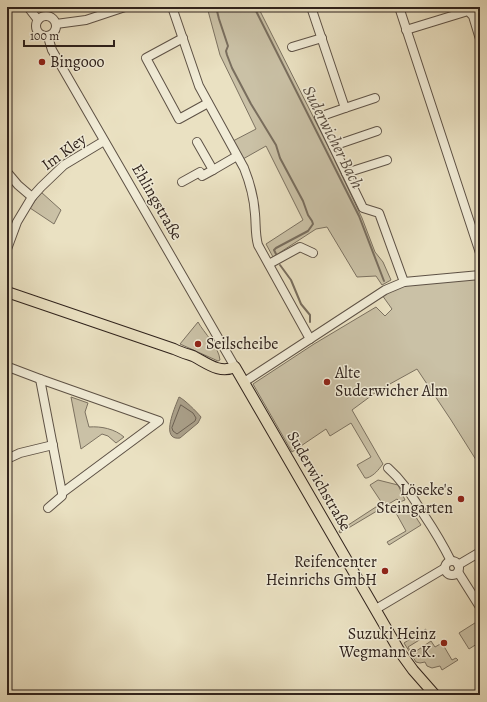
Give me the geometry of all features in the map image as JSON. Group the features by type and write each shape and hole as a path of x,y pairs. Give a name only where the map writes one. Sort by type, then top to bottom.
{"main road":[{"path":"7,292 174,349 193,356 217,369 225,370 235,367"},
{"name":"Ehlingstraße","path":"235,367 244,382"},
{"name":"Suderwichstraße","path":"244,382 404,658 412,670 435,695"}],"street":[{"name":"Ehlingstraße","path":"28,7 38,20 36,30 41,35 48,36 52,50 235,367"},
{"path":"56,24 86,20 125,7"},
{"path":"172,7 199,86 244,168 251,192 258,245 310,338"},
{"path":"311,7 345,108"},
{"path":"398,7 480,253"},
{"path":"406,30 468,11 473,16 480,39"},
{"path":"38,20 47,16 53,19 56,24 56,30 53,34 48,36"},
{"path":"183,38 146,58 180,119 208,103"},
{"path":"292,47 322,38"},
{"path":"375,98 319,117 363,208 379,213 404,282"},
{"path":"333,146 378,130"},
{"name":"Im Kley","path":"7,249 17,222 32,197 64,165 104,141"},
{"path":"197,142 213,170"},
{"path":"182,182 200,172 202,176 237,156"},
{"path":"346,173 387,160"},
{"path":"7,172 18,185 32,197"},
{"path":"269,264 300,247 313,253"},
{"path":"244,382 385,290 404,282 480,275"},
{"path":"11,368 159,421 62,494 62,496 48,508"},
{"path":"40,379 62,494"},
{"path":"7,459 20,453 53,445"},
{"path":"388,468 406,486 480,607"},
{"path":"376,609 445,568 446,564 456,566 480,552"},
{"path":"445,568 450,575 454,575 456,566"}],"shaded area":[{"path":"207,7 258,7 335,160 362,218 375,252 383,262 391,280 382,285 376,276 357,277 327,227 316,229 273,257 266,244 303,220 266,146 243,159 233,141 256,129 220,55"},
{"path":"41,192 61,210 54,224 30,208"},
{"path":"480,278 480,470 478,463 417,369 379,390 352,410 383,464 372,475 365,478 357,465 371,457 351,423 330,436 326,429 292,452 253,384 314,344 376,307 385,316 392,309 382,295 406,284"},
{"path":"198,322 217,350 220,360 218,361 180,344"},
{"path":"71,397 88,403 85,412 89,427 108,429 124,437 116,443 108,436 102,434 81,449"},
{"path":"378,480 398,485 405,500 400,502 397,499 340,533 339,531 382,503 370,485"},
{"path":"408,505 421,525 389,545 387,542 406,531 396,513"},
{"path":"478,621 480,625 480,642 469,649 459,633"},
{"path":"426,629 421,639 408,647 412,654 431,641 435,647 442,643 452,660 456,658 458,660 442,670 440,666 432,668 427,666 425,662 416,662 404,643"}],"water":[{"path":"179,397 194,409 201,417 198,423 180,438 174,437 171,434 170,428 172,414"}],"waterway":[{"name":"Suderwicher Bach","path":"216,7 228,46 226,51 232,68 251,104 276,145 280,158 303,201 313,224 308,231 276,248 274,250 276,254"},
{"name":"Suderwicher Bach","path":"254,7 359,216 384,281"},
{"name":"Suderwicher Bach","path":"280,265 291,280 301,304 310,315 310,322"}],"place":[{"name":"Bingooo","path":"42,62"},
{"name":"Seilscheibe","path":"198,344"},
{"name":"Alte Suderwicher Alm","path":"327,382"},
{"name":"Löseke's Steingarten","path":"461,499"},
{"name":"Reifencenter Heinrichs GmbH","path":"385,571"},
{"name":"Suzuki Heinz Wegmann e.K.","path":"444,643"}]}
